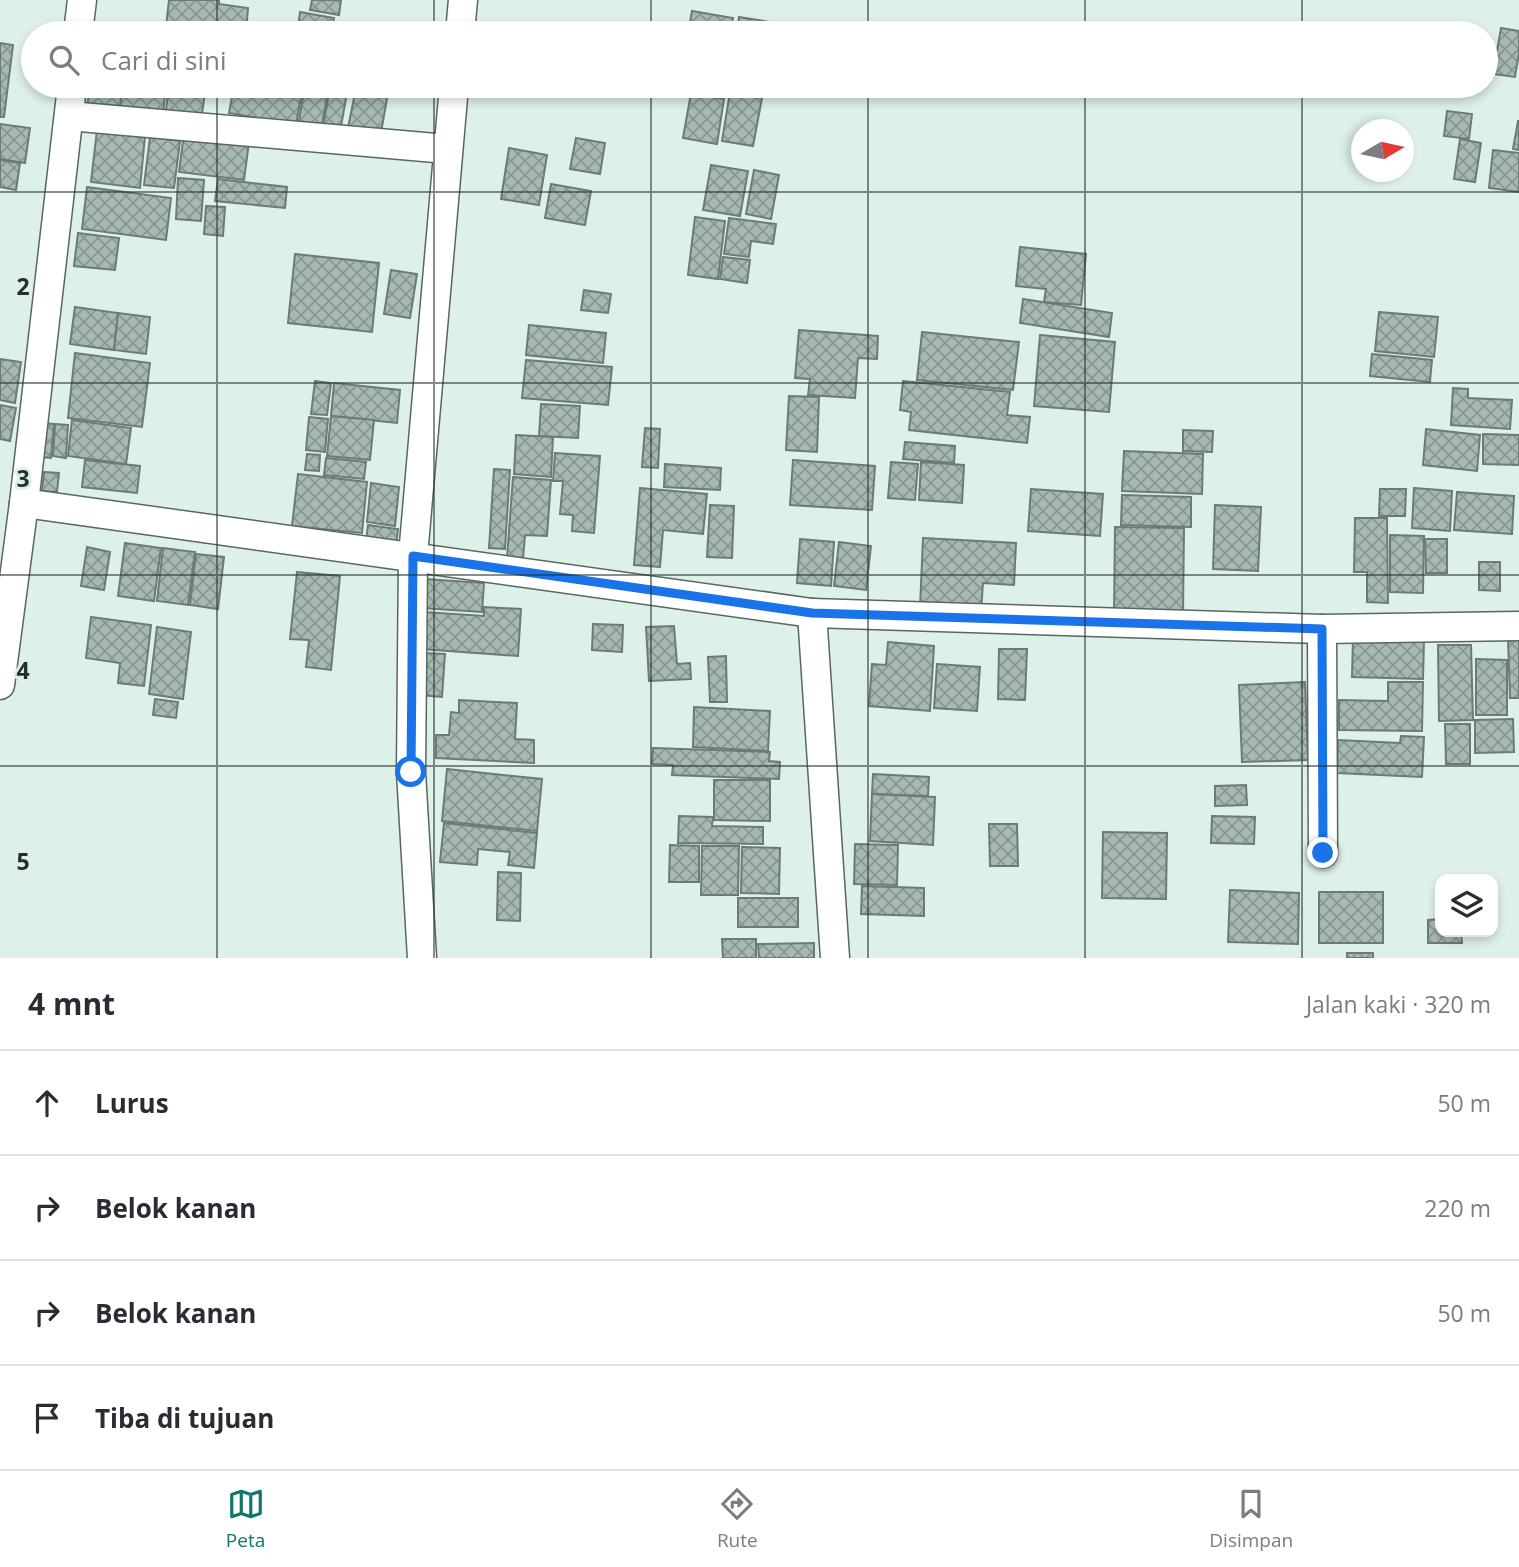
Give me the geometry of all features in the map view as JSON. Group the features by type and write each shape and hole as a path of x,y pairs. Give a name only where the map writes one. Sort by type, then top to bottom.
{"street":[{"path":"79,21 82,0"},
{"path":"461,21 463,0"},
{"path":"0,685 2,647 24,503 71,98"},
{"path":"422,958 411,772 413,556 453,98"},
{"path":"69,117 447,149"},
{"path":"24,503 812,613 1322,629 1519,626"},
{"path":"812,613 835,958"},
{"path":"1322,629 1323,853"}],"building":[{"path":"169,0 219,0 219,4 248,8 247,21 167,21"},
{"path":"312,0 341,0 339,15 310,10"},
{"path":"692,11 733,18 732,21 690,21"},
{"path":"300,12 334,18 333,21 299,21"},
{"path":"739,17 764,21 738,21"},
{"path":"1501,28 1519,31 1515,77 1498,75"},
{"path":"0,43 13,45 4,117 0,117"},
{"path":"88,98 121,98 120,110 87,107"},
{"path":"121,98 165,98 163,115 120,110"},
{"path":"168,98 204,98 202,114 166,110"},
{"path":"232,98 301,98 296,125 229,113"},
{"path":"303,98 327,98 321,130 298,126"},
{"path":"328,98 346,98 340,132 323,129"},
{"path":"354,98 387,98 380,138 347,133"},
{"path":"690,98 724,99 717,144 683,138"},
{"path":"729,98 762,98 753,146 722,141"},
{"path":"1447,111 1472,114 1469,139 1444,136"},
{"path":"1519,121 1519,150 1513,149"},
{"path":"0,124 30,128 25,163 0,159"},
{"path":"97,130 145,136 140,188 91,182"},
{"path":"184,133 249,142 244,180 179,172"},
{"path":"150,137 180,141 174,188 144,185"},
{"path":"576,138 605,143 600,174 570,169"},
{"path":"1460,139 1481,143 1475,182 1454,179"},
{"path":"509,148 547,155 539,205 501,199"},
{"path":"1493,150 1519,153 1519,192 1489,188"},
{"path":"0,160 20,163 16,190 0,187"},
{"path":"711,165 748,171 740,216 703,210"},
{"path":"754,170 779,175 771,219 746,214"},
{"path":"178,178 204,180 201,221 176,219"},
{"path":"218,179 287,187 285,208 215,201"},
{"path":"551,184 591,191 585,225 545,218"},
{"path":"87,187 171,198 166,240 82,229"},
{"path":"206,206 225,207 223,236 204,234"},
{"path":"695,217 725,221 718,279 688,275"},
{"path":"729,218 776,224 773,244 751,241 749,257 724,254"},
{"path":"78,233 119,238 115,270 74,266"},
{"path":"1020,247 1086,254 1081,305 1044,302 1046,289 1016,286"},
{"path":"295,254 379,263 372,332 288,323"},
{"path":"723,257 750,260 747,283 720,279"},
{"path":"391,270 417,274 410,318 384,314"},
{"path":"584,290 611,294 608,313 581,310"},
{"path":"1023,299 1112,313 1109,337 1020,323"},
{"path":"75,307 118,313 114,350 70,344"},
{"path":"1379,312 1438,317 1434,357 1375,351"},
{"path":"118,313 150,317 146,354 114,350"},
{"path":"529,325 606,333 603,363 526,355"},
{"path":"799,330 878,336 877,359 858,358 855,398 808,395 810,379 795,378"},
{"path":"922,332 1019,342 1013,390 917,380"},
{"path":"1040,335 1115,342 1109,412 1034,406"},
{"path":"75,353 150,363 142,427 68,418"},
{"path":"1372,354 1432,360 1430,382 1370,376"},
{"path":"0,359 21,362 15,403 0,400"},
{"path":"526,360 612,367 608,405 522,398"},
{"path":"315,381 331,383 327,415 311,414"},
{"path":"903,381 1010,392 1007,415 1030,417 1027,443 909,430 911,412 900,410"},
{"path":"334,383 400,390 397,423 331,416"},
{"path":"1453,388 1468,389 1468,398 1512,400 1510,429 1451,425"},
{"path":"789,396 819,397 817,452 786,450"},
{"path":"541,404 580,406 578,438 539,436"},
{"path":"0,405 16,408 10,441 0,439"},
{"path":"331,416 374,420 370,460 327,456"},
{"path":"309,417 328,419 325,452 306,450"},
{"path":"72,420 131,428 126,464 68,456"},
{"path":"42,423 54,424 51,458 39,457"},
{"path":"55,424 68,425 66,458 53,456"},
{"path":"645,428 660,429 658,468 642,467"},
{"path":"1426,429 1480,435 1477,471 1423,465"},
{"path":"1183,430 1213,431 1212,452 1183,451"},
{"path":"1483,434 1519,435 1519,465 1483,464"},
{"path":"516,435 553,437 551,477 514,474"},
{"path":"905,442 955,446 954,463 903,459"},
{"path":"1124,451 1203,454 1202,494 1122,491"},
{"path":"555,453 600,456 594,533 572,531 573,515 560,514 563,481 553,481"},
{"path":"307,454 320,455 319,471 305,470"},
{"path":"326,458 366,462 364,479 324,475"},
{"path":"85,460 140,466 137,493 82,487"},
{"path":"793,460 875,466 872,510 790,505"},
{"path":"891,462 918,464 915,500 888,498"},
{"path":"921,462 964,465 962,503 919,500"},
{"path":"665,464 721,468 720,490 664,487"},
{"path":"494,469 510,470 505,549 489,548"},
{"path":"44,472 59,473 57,492 42,491"},
{"path":"298,474 367,482 362,533 292,526"},
{"path":"513,477 551,480 547,536 525,535 523,559 507,558"},
{"path":"371,483 399,487 395,526 367,522"},
{"path":"640,488 707,494 703,534 663,530 660,567 634,565"},
{"path":"1414,488 1452,491 1450,531 1412,528"},
{"path":"1031,489 1103,494 1100,536 1028,531"},
{"path":"1380,489 1406,489 1405,516 1379,516"},
{"path":"1457,492 1514,496 1512,534 1454,530"},
{"path":"1122,495 1191,497 1191,527 1121,525"},
{"path":"710,505 734,506 732,558 707,557"},
{"path":"1215,505 1261,507 1258,571 1213,569"},
{"path":"1355,518 1387,518 1388,603 1367,602 1367,572 1354,572"},
{"path":"368,525 398,529 396,546 366,542"},
{"path":"1115,527 1184,528 1183,615 1114,614"},
{"path":"1390,535 1424,536 1423,593 1390,592"},
{"path":"923,538 1016,543 1014,585 983,583 981,611 920,608"},
{"path":"800,539 834,542 831,586 797,583"},
{"path":"1425,539 1447,539 1447,573 1426,573"},
{"path":"839,542 871,546 866,590 834,586"},
{"path":"125,543 161,548 154,601 118,596"},
{"path":"87,547 110,552 104,590 81,586"},
{"path":"163,548 195,552 188,605 157,601"},
{"path":"196,554 224,557 218,609 190,605"},
{"path":"1479,562 1500,562 1500,591 1479,590"},
{"path":"297,572 340,576 331,670 306,667 309,640 290,639"},
{"path":"424,579 484,583 482,612 422,608"},
{"path":"484,607 521,609 518,656 422,649 425,612 484,616"},
{"path":"91,617 151,625 144,686 118,683 120,663 86,658"},
{"path":"593,624 623,625 622,652 592,650"},
{"path":"674,626 677,664 690,663 691,679 649,681 646,627"},
{"path":"157,627 191,632 183,699 149,694"},
{"path":"1353,638 1424,640 1423,679 1352,677"},
{"path":"1508,639 1519,639 1519,698 1510,698"},
{"path":"888,642 934,646 930,711 869,706 872,664 886,665"},
{"path":"1438,645 1471,645 1473,720 1439,721"},
{"path":"999,649 1027,649 1025,700 998,699"},
{"path":"423,653 445,654 442,697 420,695"},
{"path":"726,656 727,702 710,702 708,657"},
{"path":"1476,659 1507,660 1507,715 1476,715"},
{"path":"937,664 980,667 977,711 934,708"},
{"path":"1305,682 1308,760 1242,762 1239,685"},
{"path":"1388,682 1423,682 1422,731 1339,730 1339,700 1388,701"},
{"path":"155,699 178,702 176,718 153,715"},
{"path":"459,700 517,703 515,739 534,740 534,763 436,758 436,735 449,735 451,712 459,713"},
{"path":"694,707 770,711 768,751 693,747"},
{"path":"1513,719 1514,752 1475,753 1475,720"},
{"path":"1445,724 1470,724 1470,764 1446,764"},
{"path":"1401,736 1424,737 1422,777 1337,773 1338,740 1400,743"},
{"path":"653,748 770,752 769,761 780,762 779,779 672,775 673,765 652,764"},
{"path":"447,769 542,779 537,831 442,821"},
{"path":"873,774 929,777 928,796 872,794"},
{"path":"714,780 770,780 770,821 714,820"},
{"path":"1246,785 1247,805 1215,806 1215,786"},
{"path":"872,794 935,797 933,845 870,841"},
{"path":"679,816 713,817 712,826 763,827 763,844 678,843"},
{"path":"1212,816 1255,817 1254,844 1211,843"},
{"path":"444,823 537,833 534,868 508,865 510,852 478,849 477,865 440,862"},
{"path":"989,824 1017,824 1018,866 990,866"},
{"path":"1103,832 1167,833 1166,899 1102,898"},
{"path":"855,844 898,845 897,885 854,884"},
{"path":"670,845 699,846 699,882 669,882"},
{"path":"702,846 739,846 738,895 701,895"},
{"path":"742,847 780,848 779,894 741,893"},
{"path":"498,872 521,873 520,921 497,920"},
{"path":"862,886 924,888 924,916 861,914"},
{"path":"1230,890 1299,893 1298,944 1228,942"},
{"path":"1319,892 1383,892 1383,943 1319,943"},
{"path":"738,898 798,898 798,927 738,927"},
{"path":"1435,919 1435,937 1461,937 1462,943 1428,943 1428,920"},
{"path":"722,939 756,939 756,958 723,958"},
{"path":"814,943 814,958 759,958 758,944"},
{"path":"1347,953 1373,953 1373,958 1347,958"}],"route":[{"path":"411,772 413,556 812,613 1322,629 1323,853"}]}
